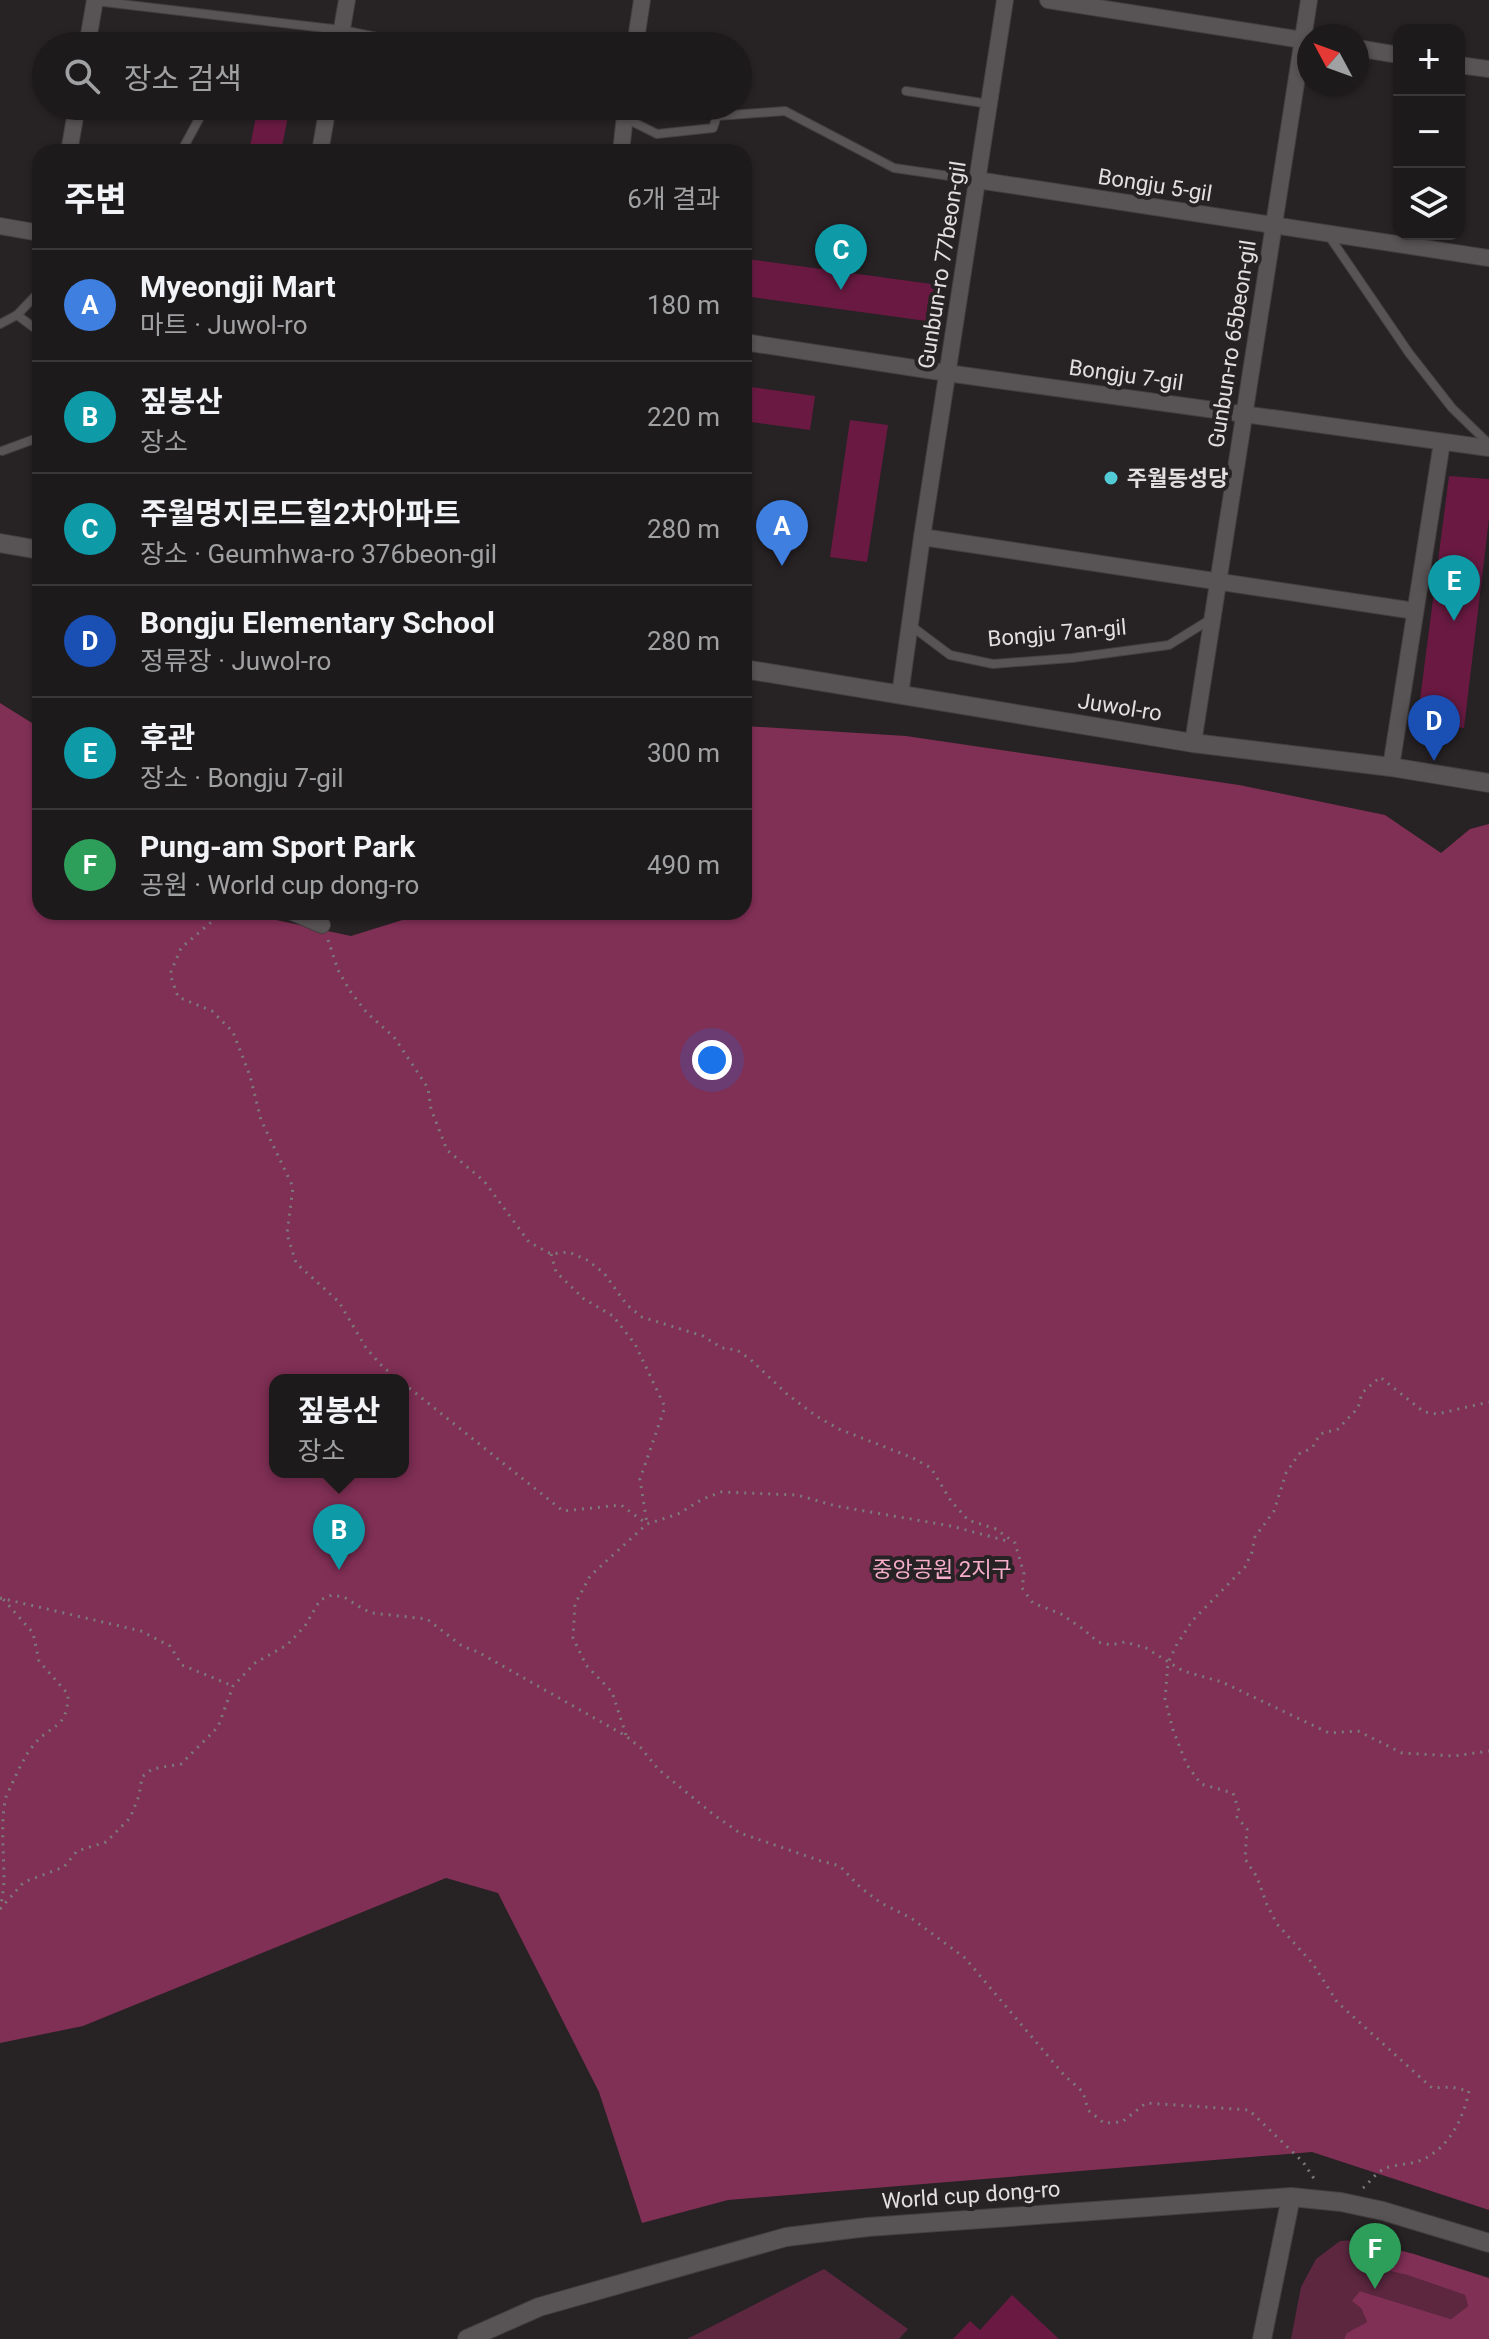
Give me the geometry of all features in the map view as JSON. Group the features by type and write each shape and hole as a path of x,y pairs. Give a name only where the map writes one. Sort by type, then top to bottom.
{"street":[{"path":"94,32 95,0"},
{"path":"341,32 347,0"},
{"path":"637,32 642,0"},
{"name":"Gunbun-ro 77beon-gil","path":"900,695 1005,0"},
{"path":"1048,0 1297,39"},
{"name":"Gunbun-ro 65beon-gil","path":"1307,24 1309,0"},
{"path":"1369,50 1393,54"},
{"path":"1465,66 1489,69"},
{"name":"Gunbun-ro 65beon-gil","path":"1193,743 1273,226 1297,91"},
{"path":"70,144 75,120"},
{"path":"321,144 326,120"},
{"path":"622,144 625,120"},
{"name":"Bongju 5-gil","path":"977,180 1489,258"},
{"path":"0,226 32,232"},
{"name":"Bongju 7-gil","path":"752,343 947,373 1489,446"},
{"path":"1391,767 1442,442"},
{"path":"922,537 1415,611"},
{"path":"0,543 32,549"},
{"name":"Juwol-ro","path":"752,670 1193,743 1391,767 1489,783"},
{"path":"310,920 322,925"},
{"path":"1262,2339 1291,2197"},
{"name":"World cup dong-ro","path":"467,2339 539,2307 786,2237 868,2227 1291,2197 1383,2211 1489,2243"}],"lane":[{"path":"95,0 301,32"},
{"path":"906,91 989,104"},
{"path":"752,113 785,111 894,168 977,180"},
{"path":"185,144 198,120"},
{"path":"637,120 657,134 713,128 716,120"},
{"name":"Bongju 7-gil","path":"1327,234 1409,353 1452,408 1489,446"},
{"path":"0,324 17,315 32,299"},
{"path":"17,315 32,326"},
{"path":"2,451 32,440"},
{"name":"Bongju 7an-gil","path":"910,625 950,655 993,664 1072,658 1169,645 1211,619"}],"path":[{"path":"214,920 181,948 170,974 178,997 212,1011 233,1032 250,1076 261,1120 293,1187 287,1234 296,1263 339,1302 366,1348 392,1374"},
{"path":"322,925 338,970 350,991 367,1013 394,1037 428,1088 431,1109 447,1150 484,1181 529,1242 551,1254 569,1252 587,1260 604,1273 627,1305 642,1317 703,1336 722,1348 737,1350 816,1416 931,1468 951,1501 968,1520 996,1529 1015,1543 1024,1574 1022,1588 1033,1603 1061,1614 1098,1642 1111,1645 1125,1642 1146,1648 1183,1671 1222,1682 1329,1733 1358,1731 1402,1753 1454,1756 1489,1751"},
{"path":"551,1254 556,1272 584,1299 613,1316 635,1344 665,1407 640,1479 647,1524"},
{"path":"0,1909 24,1882 64,1867 77,1851 106,1842 130,1818 139,1796 142,1777 152,1769 181,1764 218,1727 233,1686 255,1663 287,1645 305,1626 320,1600 332,1595 344,1597 372,1613 427,1619 462,1646 478,1652 626,1736 693,1799 740,1833 840,1866 881,1903 911,1918 965,1958 1064,2075 1083,2092 1088,2110 1104,2123 1122,2122 1146,2103 1249,2110 1303,2162 1338,2202 1382,2170 1422,2160 1446,2143 1466,2106 1469,2091 1451,2087 1432,2088 1337,2002 1313,1964 1277,1924 1257,1877 1245,1859 1247,1829 1237,1817 1239,1811 1233,1793 1201,1784 1187,1765 1165,1699 1168,1663 1193,1620 1245,1567 1255,1537 1274,1511 1286,1473 1299,1454 1312,1448 1320,1434 1338,1429 1358,1408 1362,1393 1380,1377 1424,1412 1437,1414 1489,1402"},
{"path":"409,1388 563,1511 621,1505 647,1524"},
{"path":"626,1736 612,1692 586,1665 573,1638 575,1604 590,1576 647,1524 678,1514 721,1492 797,1495 836,1506 951,1526 1015,1543"},
{"path":"2,1598 141,1631 170,1646 182,1665 233,1686"},
{"path":"0,1909 4,1880 0,1833 4,1801 28,1751 40,1737 59,1725 68,1711 68,1694 39,1661 33,1633 2,1598"}],"shaded area":[{"path":"1359,2240 1356,2252 1385,2270 1465,2295 1468,2306 1451,2319 1360,2291 1361,2308 1367,2322 1348,2333 1344,2339 1291,2339 1301,2287 1316,2259 1340,2241"},
{"path":"824,2269 908,2329 899,2339 687,2339"}],"green space":[{"name":"중앙공원 2지구","path":"0,703 32,723 32,920 276,920 351,936 402,920 752,920 752,726 906,736 1239,785 1385,815 1441,853 1470,829 1489,824 1489,2210 1312,2152 728,2200 642,2223 599,2092 498,1893 446,1878 83,2026 0,2043"},
{"path":"1359,2240 1489,2278 1489,2339 1344,2339 1347,2333 1367,2322 1361,2308 1352,2301 1360,2291 1451,2319 1468,2306 1465,2295 1385,2270 1356,2252"}],"building":[{"path":"255,120 287,120 283,144 251,144"},
{"path":"752,260 939,285 934,322 752,297"},
{"path":"752,387 815,396 810,430 752,422"},
{"path":"850,420 888,425 867,562 830,557"},
{"path":"1449,476 1489,479 1489,519 1464,728 1417,723"},
{"path":"1012,2295 1059,2339 953,2339 970,2321 980,2330"}],"place":[{"name":"주월명지로드힐2차아파트","path":"841,290"},
{"name":"주월동성당","path":"1111,478"},
{"name":"Myeongji Mart","path":"782,566"},
{"name":"후관","path":"1454,621"},
{"name":"Bongju Elementary School","path":"1434,761"},
{"name":"짚봉산","path":"339,1570"},
{"name":"Pung-am Sport Park","path":"1375,2289"}]}
